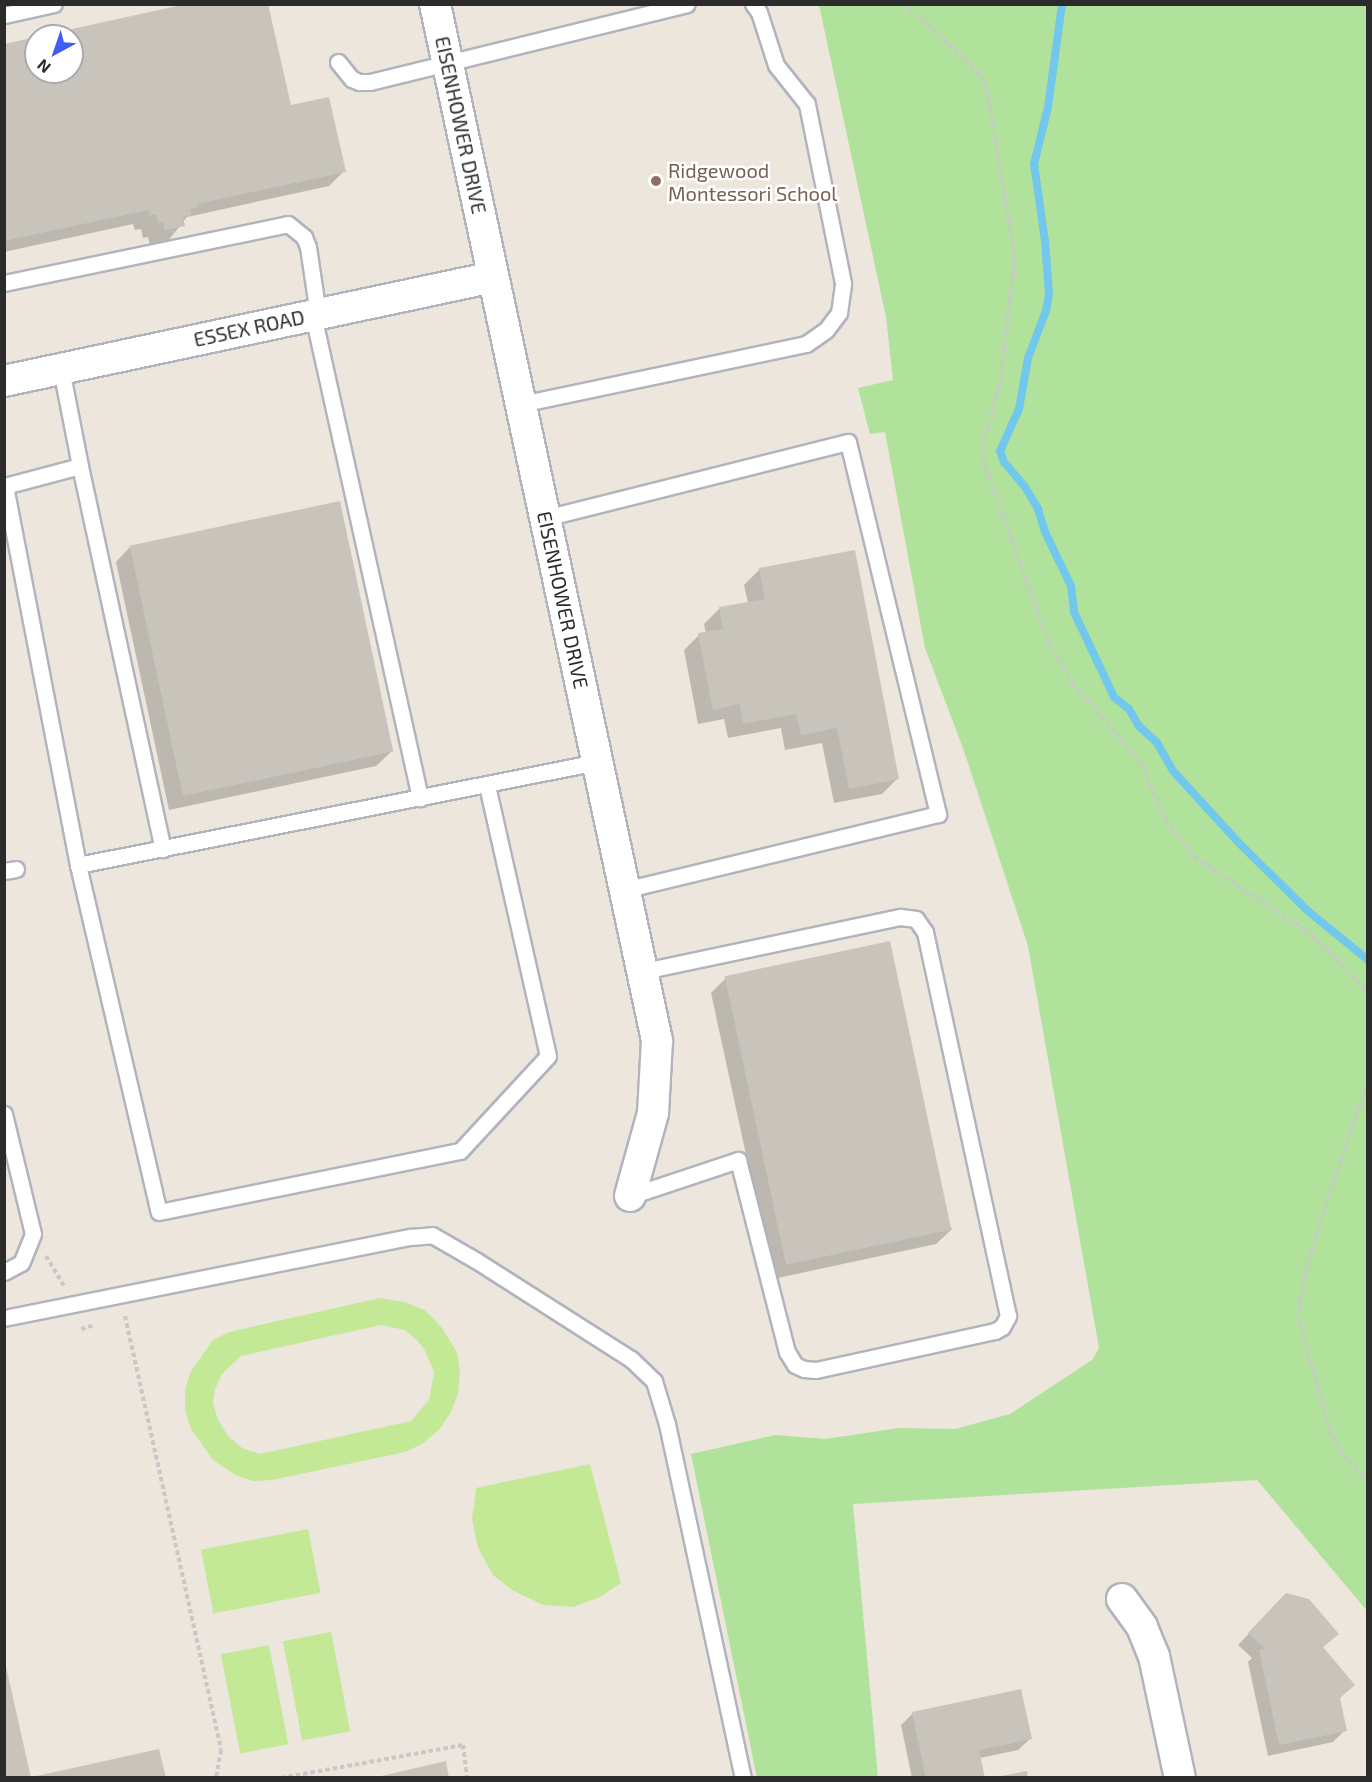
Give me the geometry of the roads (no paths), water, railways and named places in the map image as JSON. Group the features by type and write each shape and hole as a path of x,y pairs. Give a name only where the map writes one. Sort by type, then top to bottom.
{"street":[{"name":"EISENHOWER DRIVE","path":"435,4 657,1040 653,1113 630,1196"},
{"name":"ESSEX ROAD","path":"4,381 493,277"},
{"path":"1122,1599 1142,1627 1154,1656 1180,1778"}],"lane":[{"path":"4,15 54,4"},
{"path":"338,62 346,74 359,82 370,82 687,4"},
{"path":"520,404 806,344 826,330 839,314 843,283 807,104 776,65 759,12 753,4"},
{"path":"4,283 288,224 304,237 308,248 316,314 420,798"},
{"path":"61,369 163,849"},
{"path":"545,518 848,442 938,814 624,890"},
{"path":"80,466 5,486 78,866 159,1212 460,1151 548,1056 488,785"},
{"path":"78,866 597,762"},
{"path":"630,1196 738,1160 787,1352 795,1365 804,1369 816,1370 995,1330 1002,1327 1008,1316 925,932 916,919 900,917 643,971"},
{"path":"4,1114 33,1234 21,1263 4,1272"},
{"path":"4,1318 432,1235 631,1359 654,1381 662,1402 743,1778"}],"waterway":[{"path":"1062,4 1048,107 1034,164 1045,241 1049,294 1046,311 1028,358 1019,409 1000,451 1004,462 1025,487 1038,509 1045,532 1071,586 1074,612 1114,697 1129,709 1139,726 1157,743 1173,771 1239,843 1309,912 1368,960"}],"place":[{"name":"Ridgewood Montessori School","path":"656,181"}]}
